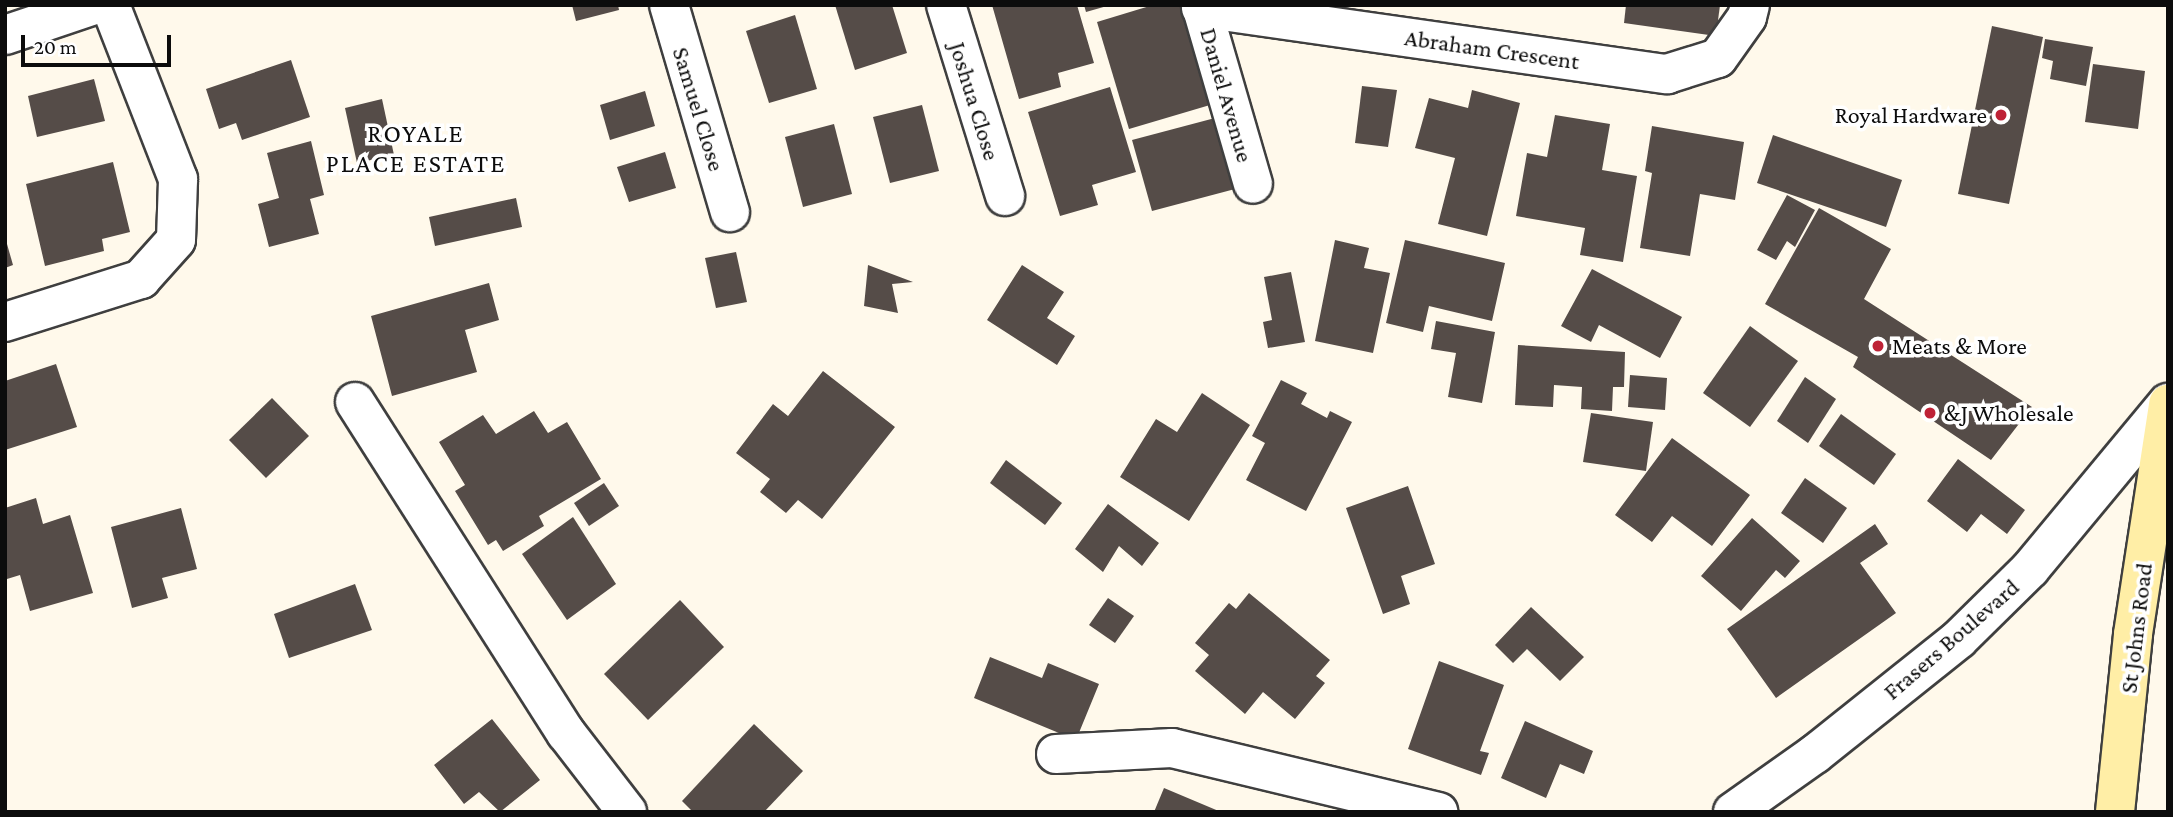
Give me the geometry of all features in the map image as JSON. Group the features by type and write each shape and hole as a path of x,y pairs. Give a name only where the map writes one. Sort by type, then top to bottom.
{"main road":[{"name":"St Johns Road","path":"2115,812 2133,634 2168,404"}],"street":[{"path":"5,35 94,5"},
{"path":"5,322 141,279 176,240 178,179 110,5"},
{"name":"Samuel Close","path":"669,5 730,212"},
{"name":"Joshua Close","path":"946,5 1005,196"},
{"name":"Abraham Crescent","path":"1201,7 1667,74 1718,58 1750,5"},
{"name":"Daniel Avenue","path":"1201,7 1253,184"},
{"path":"355,402 566,733 627,812"},
{"name":"Frasers Boulevard","path":"1733,812 1815,754 1959,639 2030,569 2168,404"},
{"path":"1056,754 1172,748 1438,812"}],"building":[{"path":"572,5 618,5 619,10 576,21"},
{"path":"835,5 892,5 907,53 855,70"},
{"path":"992,5 1077,5 1094,63 1058,73 1061,87 1019,99"},
{"path":"1084,5 1107,5 1107,6 1086,12"},
{"path":"1153,5 1181,5 1210,105 1129,129 1097,22"},
{"path":"1626,5 1720,5 1716,36 1624,23"},
{"path":"795,15 817,89 769,103 746,31"},
{"name":"Royal Hardware","path":"1992,26 2043,37 2009,204 1958,194"},
{"path":"2045,39 2093,47 2086,86 2050,79 2053,61 2042,58"},
{"path":"291,60 310,117 242,140 236,123 219,129 206,89"},
{"path":"2093,64 2145,71 2138,129 2085,122"},
{"path":"94,79 105,121 37,137 28,96"},
{"path":"1362,86 1397,90 1388,147 1355,143"},
{"path":"1110,87 1136,172 1092,185 1098,205 1060,216 1028,112"},
{"path":"1472,90 1520,103 1487,236 1438,224 1455,158 1415,148 1429,98 1468,108"},
{"path":"645,91 655,126 610,140 600,105"},
{"path":"382,99 394,155 357,163 345,108"},
{"path":"922,105 939,171 890,183 873,117"},
{"path":"1555,115 1610,124 1602,170 1637,176 1623,262 1580,255 1585,228 1516,216 1527,153 1547,157"},
{"path":"1215,118 1235,189 1152,211 1132,140"},
{"path":"834,124 852,194 803,207 785,137"},
{"path":"1652,126 1744,142 1735,200 1700,194 1690,256 1640,248 1652,173 1645,171"},
{"path":"1773,135 1902,180 1886,227 1757,183"},
{"path":"311,141 324,195 310,199 319,234 269,247 258,204 279,198 267,153"},
{"path":"665,152 676,188 629,202 617,167"},
{"path":"113,162 130,232 102,239 104,251 45,266 26,184"},
{"path":"1787,195 1815,210 1795,247 1787,241 1776,260 1757,250"},
{"path":"516,198 522,227 435,246 429,217"},
{"path":"1819,208 1891,249 1864,299 2032,407 1991,460 1853,367 1858,357 1765,304"},
{"path":"5,237 13,265 5,268"},
{"path":"1335,240 1369,248 1364,268 1390,273 1373,353 1315,341"},
{"path":"1405,240 1505,263 1492,321 1429,306 1423,332 1386,323"},
{"path":"736,252 747,302 716,308 705,258"},
{"path":"868,265 913,282 892,284 898,313 864,306"},
{"path":"1022,265 1064,292 1047,318 1075,336 1057,365 987,320"},
{"path":"1592,269 1682,317 1660,358 1599,325 1591,342 1561,326"},
{"path":"1291,272 1305,342 1268,348 1263,322 1272,320 1264,277"},
{"path":"489,283 499,320 465,330 477,372 392,396 371,316"},
{"path":"1436,321 1495,332 1482,403 1448,397 1456,353 1431,349"},
{"path":"1750,326 1798,361 1750,427 1703,393"},
{"path":"1518,345 1625,352 1624,387 1613,387 1612,411 1581,409 1582,387 1554,385 1553,407 1515,405"},
{"path":"56,364 77,427 5,450 5,381"},
{"path":"823,371 895,427 822,519 798,500 786,513 760,492 770,479 736,453 773,404 788,416"},
{"path":"1630,375 1667,378 1665,410 1628,407"},
{"path":"1805,377 1836,399 1808,443 1777,421"},
{"path":"1281,380 1307,393 1301,404 1327,418 1330,411 1352,422 1306,511 1246,480 1265,443 1252,436"},
{"path":"1202,393 1250,425 1189,521 1120,477 1156,419 1177,432"},
{"path":"272,398 309,436 266,478 229,440"},
{"path":"534,411 548,433 567,422 601,479 539,516 544,526 503,551 496,540 488,545 455,491 465,485 439,442 483,415 496,434"},
{"path":"1591,413 1653,422 1646,471 1583,462"},
{"path":"1841,414 1896,454 1874,485 1819,446"},
{"path":"1672,438 1750,495 1712,546 1672,516 1652,542 1615,515"},
{"path":"1958,459 2025,510 2007,534 1981,514 1967,532 1927,501"},
{"path":"1006,460 1062,503 1045,525 990,483"},
{"path":"1805,478 1847,508 1823,543 1781,513"},
{"path":"604,483 619,506 589,526 574,503"},
{"path":"1408,486 1435,564 1401,576 1410,604 1383,614 1346,508"},
{"path":"36,498 43,524 70,515 93,593 30,611 20,575 7,579 5,573 5,508"},
{"path":"1108,504 1159,543 1142,566 1119,546 1103,572 1075,549"},
{"path":"181,508 197,569 162,578 168,598 132,608 111,527"},
{"path":"573,517 616,584 567,620 522,554"},
{"path":"1752,518 1800,561 1785,578 1776,570 1741,611 1701,576"},
{"path":"1875,524 1888,544 1860,563 1896,613 1776,698 1727,629"},
{"path":"355,584 372,630 289,658 274,614"},
{"path":"1249,593 1330,660 1316,676 1325,683 1295,719 1263,692 1245,714 1195,671 1209,655 1195,643 1229,603 1236,609"},
{"path":"1108,598 1134,616 1115,643 1089,625"},
{"path":"680,600 724,647 648,720 604,674"},
{"path":"1531,607 1584,657 1560,681 1527,649 1513,663 1495,645"},
{"path":"990,657 1042,678 1048,663 1099,684 1076,740 974,698"},
{"path":"1439,661 1504,685 1480,751 1489,753 1481,775 1408,749"},
{"path":"492,719 540,780 500,812 479,792 464,804 434,765"},
{"path":"1525,721 1593,751 1584,774 1560,764 1546,798 1501,778"},
{"path":"754,724 803,771 764,812 693,812 682,801"},
{"path":"1164,788 1221,812 1154,812"}],"place":[{"name":"Royal Hardware","path":"2001,115"},
{"name":"Meats & More","path":"1878,346"},
{"name":"&J Wholesale","path":"1930,413"}],"district":[{"name":"ROYALE PLACE ESTATE","path":"416,149"}]}
